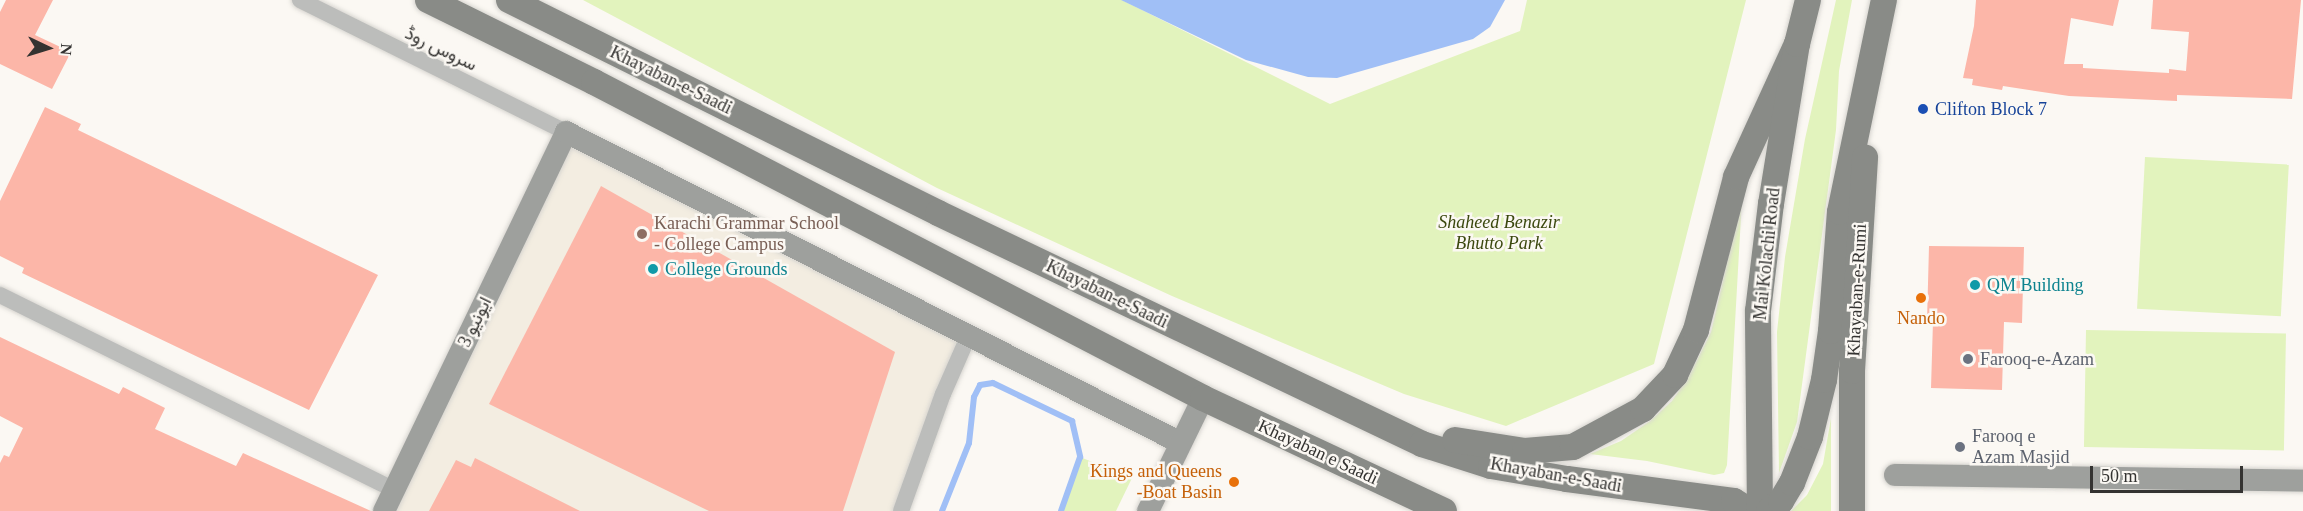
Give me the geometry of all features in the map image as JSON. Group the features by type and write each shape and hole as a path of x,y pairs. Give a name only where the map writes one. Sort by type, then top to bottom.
{"main road":[{"name":"Khayaban-e-Saadi","path":"428,0 605,87 1203,398"},
{"name":"Khayaban-e-Saadi","path":"510,0 938,213 1422,444 1491,466 1742,506"},
{"name":"Mai Kolachi Road","path":"1760,511 1758,311 1771,204 1797,44 1808,0"},
{"path":"1769,511 1781,501 1792,483 1810,437 1824,380 1831,331 1840,212 1884,0"},
{"path":"1375,423 1525,451 1573,447 1643,409 1675,375 1696,330 1736,177 1797,44"},
{"name":"Khayaban-e-Rumi","path":"1852,511 1852,370 1870,70"},
{"name":"Khayaban e Saadi","path":"1203,398 1442,509"}],"street":[{"name":"سروس روڈ","path":"300,0 566,132"},
{"path":"566,132 1181,443"},
{"name":"ایونیو 3","path":"384,511 566,132"},
{"path":"0,295 394,490"},
{"path":"901,511 943,394 968,337"},
{"path":"1148,511 1203,398"},
{"path":"1895,475 2303,481"}],"shaded area":[{"name":"Karachi Grammar School - College Campus","path":"566,132 968,337 901,511 383,511"}],"green space":[{"name":"Shaheed Benazir Bhutto Park","path":"583,0 1122,0 1330,104 1520,31 1527,0 1746,0 1654,364 1506,426 1404,394 1172,296 937,188"},
{"path":"1836,0 1852,0 1839,71 1836,130 1797,422 1779,473 1777,332 1785,257 1805,139"},
{"path":"2145,157 2289,165 2281,316 2137,309"},
{"path":"1742,199 1727,465 1724,473 1714,475 1647,461 1590,454 1621,441 1650,421 1672,401 1689,376 1711,332"},
{"path":"2086,330 2286,333 2284,450 2084,447"},
{"path":"1831,418 1831,511 1791,511 1807,495 1823,464"},
{"path":"1080,457 1132,478 1116,511 1061,511"}],"water":[{"path":"1121,0 1505,0 1490,27 1473,39 1337,78 1308,77 1246,60"}],"building":[{"path":"6,0 53,0 35,35 71,52 52,89 0,64 0,12"},
{"path":"1976,0 2119,0 2113,26 2071,18 2064,64 2083,64 2083,68 2169,73 2169,69 2186,71 2189,32 2151,29 2153,0 2301,0 2292,99 2177,95 2177,101 2069,96 2003,86 2002,90 1972,85 1973,79 1963,78 1974,26"},
{"path":"45,107 81,124 78,130 378,275 309,410 22,273 24,268 0,256 0,201"},
{"name":"College Grounds","path":"601,186 895,352 843,511 709,511 489,404"},
{"name":"QM Building","path":"1929,246 2024,247 2022,323 2004,322 2002,390 1931,388 1933,321 1927,321"},
{"path":"0,337 119,394 123,387 165,408 155,429 236,466 243,453 371,511 0,511 0,463 4,455 9,457 23,428 0,416"},
{"path":"475,458 580,511 429,511 456,460 471,467"}],"waterway":[{"path":"942,511 969,443 974,397 980,385 993,383 1072,421 1080,457 1061,511"}],"place":[{"name":"Clifton Block 7","path":"1923,109"},
{"name":"Karachi Grammar School - College Campus","path":"642,234"},
{"name":"College Grounds","path":"653,269"},
{"name":"QM Building","path":"1975,285"},
{"name":"Nando","path":"1921,298"},
{"name":"Farooq-e-Azam","path":"1968,359"},
{"name":"Farooq e Azam Masjid","path":"1960,447"},
{"name":"Kings and Queens -Boat Basin","path":"1234,482"}]}
